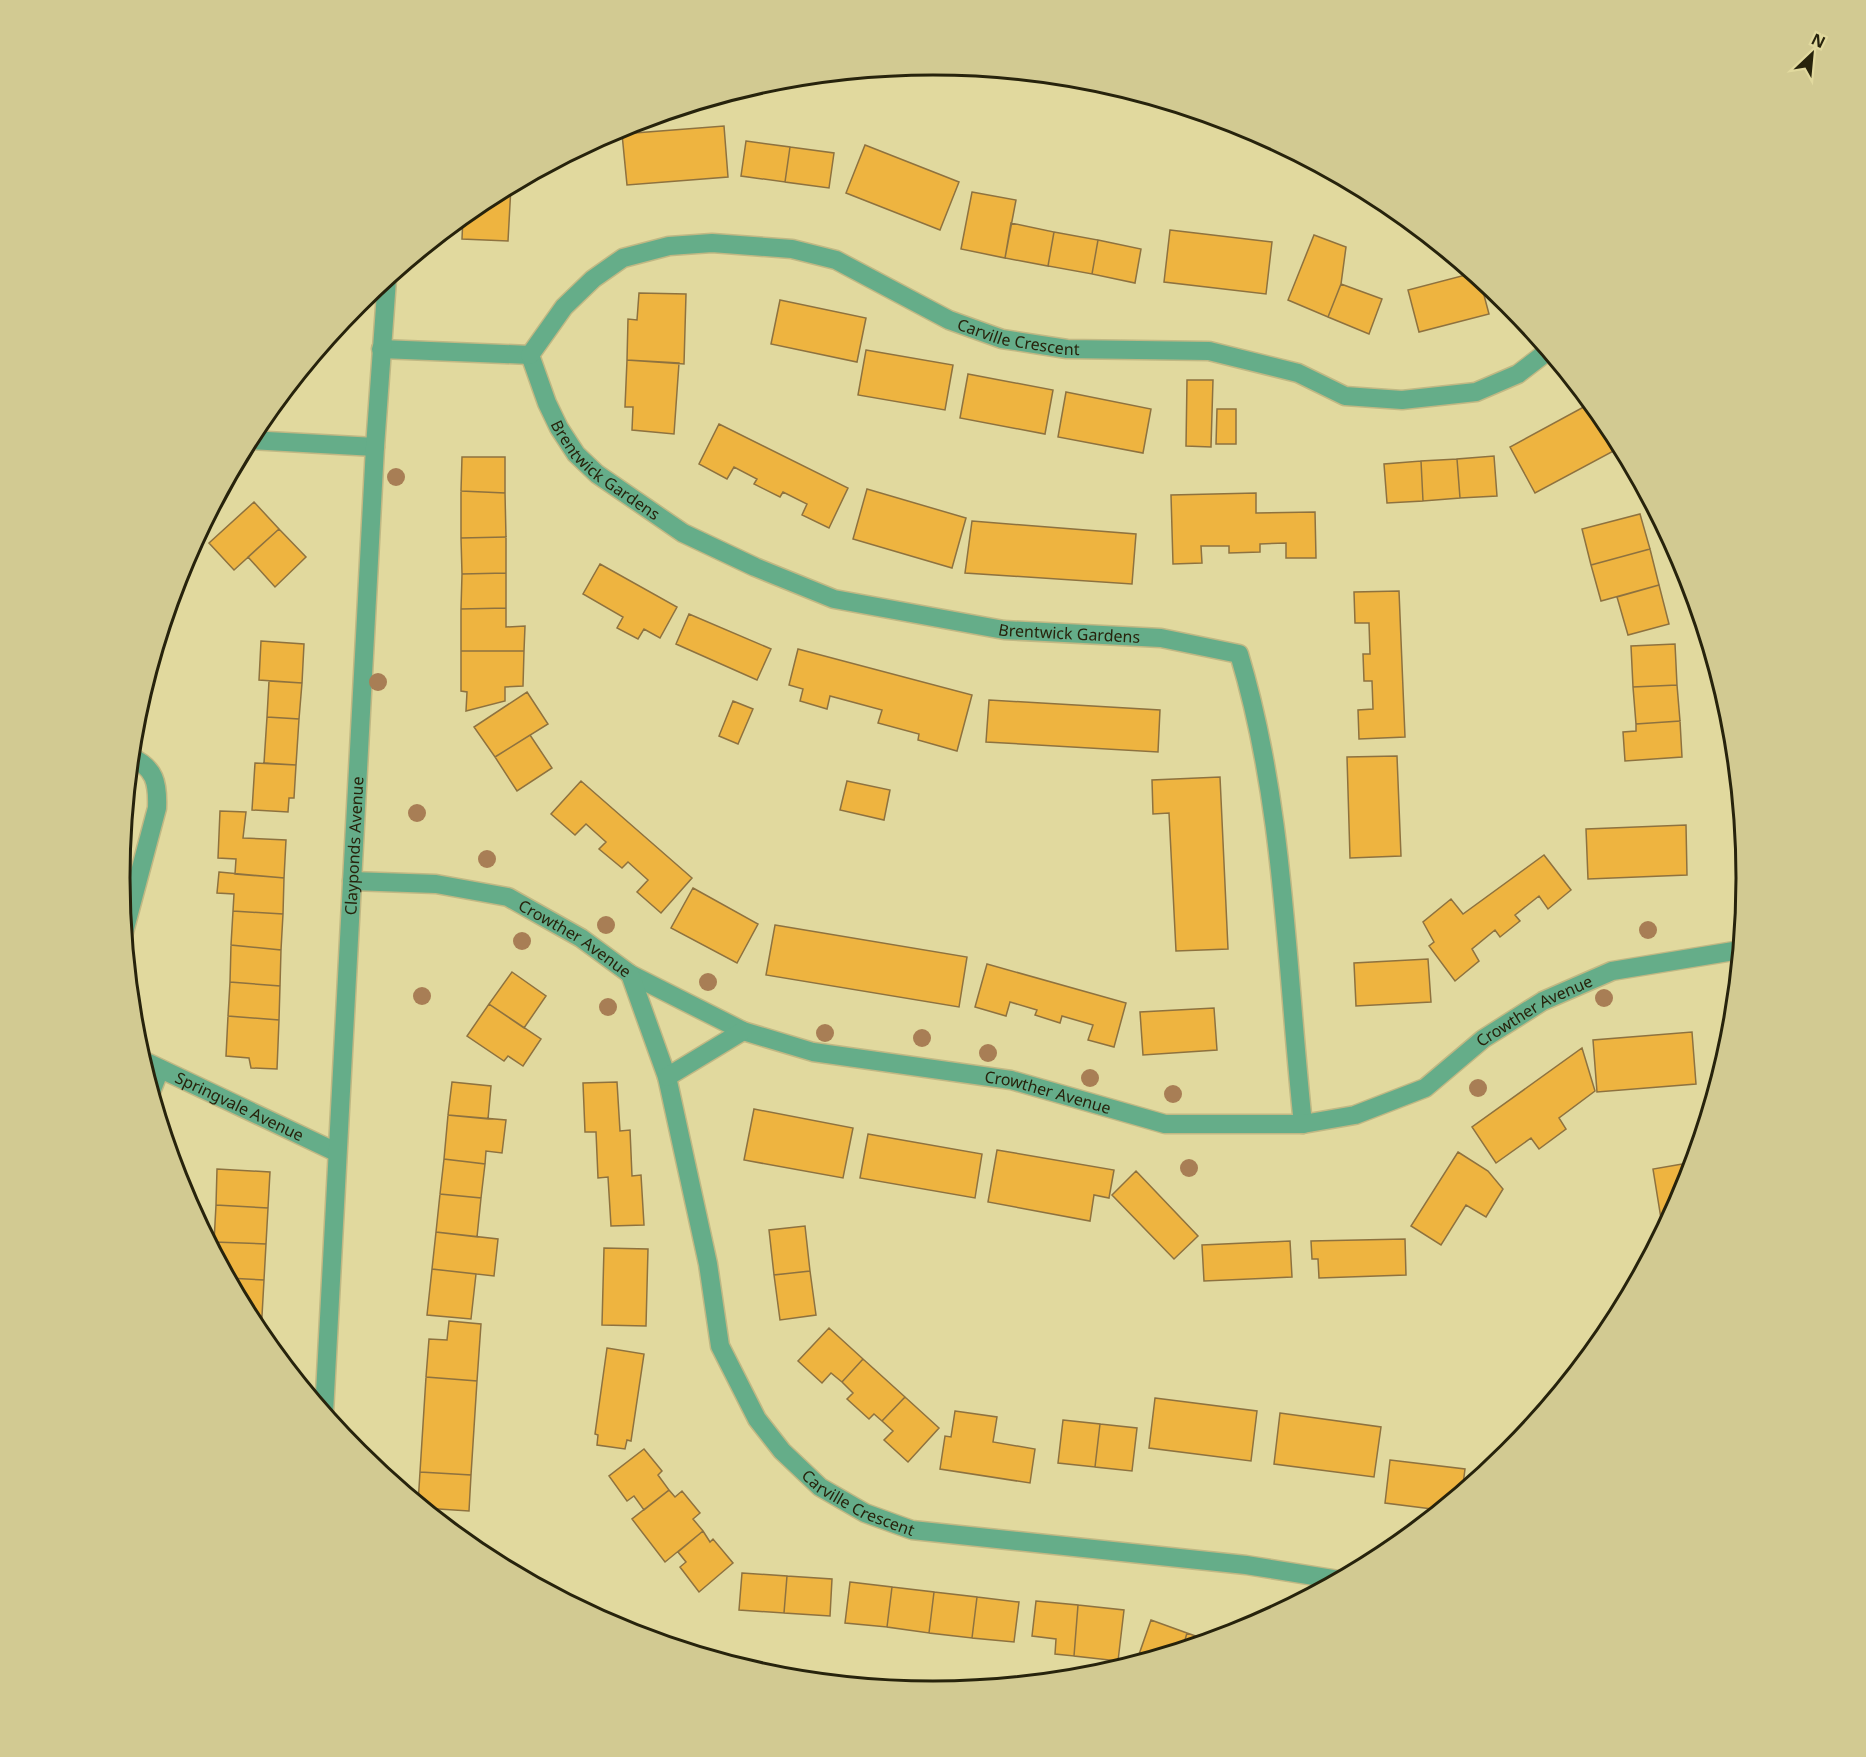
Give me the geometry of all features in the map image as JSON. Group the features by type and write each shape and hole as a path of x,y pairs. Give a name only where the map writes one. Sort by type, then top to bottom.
{"street":[{"name":"Carville Crescent","path":"530,355 564,307 593,279 623,258 669,246 712,243 792,249 836,260 949,320 1002,339 1067,350 1209,351 1298,373 1345,396 1402,400 1476,392 1518,374 1542,355"},
{"name":"Clayponds Avenue","path":"324,1403 375,447 386,290"},
{"path":"381,349 530,355"},
{"name":"Brentwick Gardens","path":"530,355 547,403 559,428 576,454 597,474 683,533 755,567 834,599 1004,630 1161,638 1239,654 1255,707 1271,793 1303,1124"},
{"path":"260,441 375,447"},
{"path":"130,910 157,808 158,787 153,772 138,762"},
{"name":"Crowther Avenue","path":"352,881 436,884 508,897 581,938 630,974 743,1031 813,1052 1011,1080 1164,1124 1303,1124 1355,1115 1425,1088 1483,1039 1543,1001 1612,971 1733,951"},
{"name":"Carville Crescent","path":"630,974 667,1077 708,1264 720,1346 758,1419 782,1450 820,1487 865,1513 912,1530 1246,1565 1327,1578"},
{"path":"667,1077 743,1031"},
{"name":"Springvale Avenue","path":"152,1065 336,1152"},
{"path":"156,1080 160,1069"}],"building":[{"path":"724,126 728,177 627,185 622,138 634,133"},
{"path":"746,141 790,147 785,182 741,176"},
{"path":"865,145 959,182 940,230 846,193"},
{"path":"790,147 834,153 829,188 785,182"},
{"path":"972,192 1016,200 1005,258 961,249"},
{"path":"510,196 508,241 462,239 462,228"},
{"path":"1011,223 1054,232 1048,266 1005,258"},
{"path":"1170,230 1272,242 1266,294 1164,282"},
{"path":"1054,232 1098,240 1092,274 1048,266"},
{"path":"1314,235 1346,247 1341,284 1328,317 1288,300"},
{"path":"1098,240 1141,249 1135,283 1092,274"},
{"path":"1464,275 1484,293 1489,314 1419,332 1408,290"},
{"path":"1341,284 1382,299 1369,334 1328,317"},
{"path":"639,293 686,294 684,364 627,360 628,319 637,320"},
{"path":"780,300 866,318 857,362 771,344"},
{"path":"866,350 953,365 945,410 858,395"},
{"path":"627,360 679,363 674,434 632,430 633,407 625,407"},
{"path":"968,374 1053,390 1045,434 960,418"},
{"path":"1187,380 1213,380 1211,447 1186,446"},
{"path":"1066,392 1151,409 1143,453 1058,437"},
{"path":"1583,407 1613,451 1535,493 1510,447"},
{"path":"1217,409 1236,409 1236,444 1216,444"},
{"path":"719,424 848,488 829,528 802,515 807,504 783,492 780,497 754,484 757,479 734,467 727,479 699,464"},
{"path":"1494,456 1497,496 1460,498 1457,459"},
{"path":"462,457 505,457 505,493 461,491"},
{"path":"1457,459 1460,498 1423,501 1421,461"},
{"path":"1421,461 1423,501 1387,503 1384,464"},
{"path":"867,489 966,518 952,568 853,539"},
{"path":"461,491 505,493 506,537 461,538"},
{"path":"1256,493 1256,513 1315,512 1316,558 1286,558 1286,543 1260,544 1260,552 1229,553 1229,546 1201,546 1202,563 1173,564 1171,495"},
{"path":"254,502 279,529 234,570 209,543"},
{"path":"1640,514 1650,549 1591,565 1582,529"},
{"path":"972,521 1136,534 1132,584 965,573"},
{"path":"279,529 306,557 275,587 248,557"},
{"path":"506,537 506,573 462,574 461,538"},
{"path":"1650,549 1659,585 1601,601 1591,565"},
{"path":"600,564 677,607 660,638 644,629 638,639 617,628 623,617 583,594"},
{"path":"506,573 506,608 461,609 462,574"},
{"path":"1659,585 1669,624 1628,635 1617,597"},
{"path":"1399,591 1405,737 1359,739 1358,710 1373,709 1372,681 1364,681 1363,654 1370,654 1369,623 1355,623 1354,592"},
{"path":"506,608 506,627 525,626 524,651 461,651 461,609"},
{"path":"689,614 771,649 757,680 676,644"},
{"path":"261,641 304,644 302,683 259,680"},
{"path":"1675,644 1677,685 1633,687 1631,646"},
{"path":"798,649 972,695 957,751 918,740 919,734 878,723 882,710 830,696 827,709 800,701 803,689 789,685"},
{"path":"461,651 524,651 523,686 505,687 505,701 466,711 467,692 461,691"},
{"path":"269,681 302,683 299,719 267,717"},
{"path":"1677,685 1680,721 1636,724 1633,687"},
{"path":"527,692 548,724 495,757 474,727"},
{"path":"989,700 1160,710 1158,752 986,742"},
{"path":"733,701 753,709 738,744 719,736"},
{"path":"267,717 299,719 296,765 264,763"},
{"path":"1680,721 1682,757 1625,761 1623,732 1636,731 1636,724"},
{"path":"530,735 552,768 517,791 495,757"},
{"path":"1397,756 1401,856 1350,858 1347,757"},
{"path":"255,763 296,765 294,798 289,798 288,812 252,810"},
{"path":"1220,777 1228,949 1176,951 1169,813 1153,814 1152,780"},
{"path":"581,781 692,878 661,913 637,892 648,880 628,862 622,868 599,849 606,842 586,824 575,835 551,814"},
{"path":"847,781 890,790 884,820 840,810"},
{"path":"220,811 246,812 243,838 286,840 284,878 235,874 236,859 218,858"},
{"path":"1686,825 1687,875 1588,879 1586,829"},
{"path":"1544,855 1571,890 1548,909 1539,896 1515,915 1520,921 1500,937 1495,930 1472,949 1479,961 1455,981 1429,946 1434,942 1423,922 1451,899 1463,914"},
{"path":"219,872 284,878 283,914 233,911 234,894 217,893"},
{"path":"693,888 758,924 737,963 671,928"},
{"path":"233,911 283,914 281,950 231,945"},
{"path":"775,925 967,957 959,1007 766,975"},
{"path":"231,945 281,950 280,986 230,982"},
{"path":"1428,959 1431,1002 1356,1006 1354,963"},
{"path":"987,964 1126,1003 1114,1047 1088,1040 1093,1025 1062,1016 1060,1023 1035,1015 1037,1010 1010,1002 1006,1016 975,1007"},
{"path":"512,972 546,996 524,1028 489,1004"},
{"path":"230,982 280,986 279,1020 228,1016"},
{"path":"489,1004 541,1039 523,1066 508,1056 504,1061 467,1036"},
{"path":"1214,1008 1217,1050 1143,1055 1140,1012"},
{"path":"228,1016 279,1020 277,1069 251,1068 249,1058 226,1056"},
{"path":"1692,1032 1696,1084 1597,1092 1593,1040"},
{"path":"1582,1048 1595,1091 1559,1118 1566,1129 1539,1149 1531,1138 1496,1163 1472,1127"},
{"path":"452,1082 491,1086 488,1119 448,1115"},
{"path":"617,1082 620,1131 630,1130 632,1176 641,1175 644,1225 611,1226 608,1177 598,1178 596,1132 585,1132 583,1083"},
{"path":"754,1109 853,1128 843,1178 744,1160"},
{"path":"448,1115 506,1120 502,1153 486,1151 485,1164 444,1159"},
{"path":"868,1134 982,1154 975,1198 860,1178"},
{"path":"997,1150 1114,1170 1109,1198 1094,1195 1090,1221 988,1202"},
{"path":"1458,1152 1488,1171 1503,1189 1486,1217 1466,1205 1441,1245 1411,1226"},
{"path":"444,1159 485,1164 481,1198 440,1194"},
{"path":"1684,1164 1661,1218 1653,1169"},
{"path":"217,1169 270,1172 268,1208 216,1205"},
{"path":"1136,1171 1198,1236 1174,1259 1112,1195"},
{"path":"440,1194 481,1198 477,1237 436,1232"},
{"path":"216,1205 268,1208 266,1244 216,1242 214,1238"},
{"path":"805,1226 810,1271 774,1275 769,1230"},
{"path":"436,1232 498,1239 494,1276 432,1269"},
{"path":"1405,1239 1406,1275 1319,1278 1318,1259 1312,1259 1311,1241"},
{"path":"1290,1241 1292,1277 1204,1281 1202,1245"},
{"path":"216,1242 266,1244 264,1280 236,1278"},
{"path":"604,1248 648,1249 646,1326 602,1325"},
{"path":"432,1269 476,1274 471,1319 427,1315"},
{"path":"810,1271 816,1315 780,1320 774,1275"},
{"path":"236,1278 264,1280 262,1316 259,1316"},
{"path":"449,1321 481,1324 477,1381 426,1377 429,1339 447,1340"},
{"path":"829,1328 863,1359 842,1382 831,1373 822,1383 798,1361"},
{"path":"607,1348 644,1354 631,1441 627,1440 625,1449 597,1445 598,1435 595,1434"},
{"path":"863,1359 905,1397 882,1421 874,1414 869,1419 847,1399 853,1393 842,1382"},
{"path":"426,1377 477,1381 471,1475 420,1472"},
{"path":"905,1397 939,1428 908,1462 884,1440 893,1431 882,1421"},
{"path":"1155,1398 1257,1411 1251,1461 1149,1448"},
{"path":"955,1411 997,1417 993,1442 1035,1449 1030,1483 940,1469 945,1436 951,1437"},
{"path":"1280,1413 1381,1427 1374,1477 1274,1464"},
{"path":"1063,1420 1100,1424 1095,1467 1058,1463"},
{"path":"1100,1424 1137,1428 1132,1471 1095,1467"},
{"path":"644,1449 662,1471 658,1475 669,1490 644,1510 634,1496 627,1501 609,1476"},
{"path":"1390,1460 1465,1469 1463,1483 1431,1509 1385,1503"},
{"path":"420,1472 471,1475 469,1511 435,1509 419,1496"},
{"path":"669,1490 675,1497 682,1491 700,1513 693,1519 703,1531 665,1562 632,1519"},
{"path":"703,1531 710,1542 713,1539 733,1563 699,1592 680,1567 686,1562 678,1552"},
{"path":"742,1573 787,1576 784,1613 739,1610"},
{"path":"787,1576 832,1579 830,1616 784,1613"},
{"path":"850,1582 892,1587 887,1627 845,1623"},
{"path":"892,1587 934,1592 929,1633 887,1627"},
{"path":"934,1592 977,1597 972,1638 929,1633"},
{"path":"977,1597 1019,1602 1014,1642 972,1638"},
{"path":"1036,1601 1078,1605 1074,1656 1055,1654 1056,1639 1032,1636"},
{"path":"1078,1605 1124,1610 1118,1660 1074,1656"},
{"path":"1151,1620 1187,1633 1185,1641 1139,1656"},
{"path":"1187,1633 1197,1637 1191,1639 1185,1641"}]}
